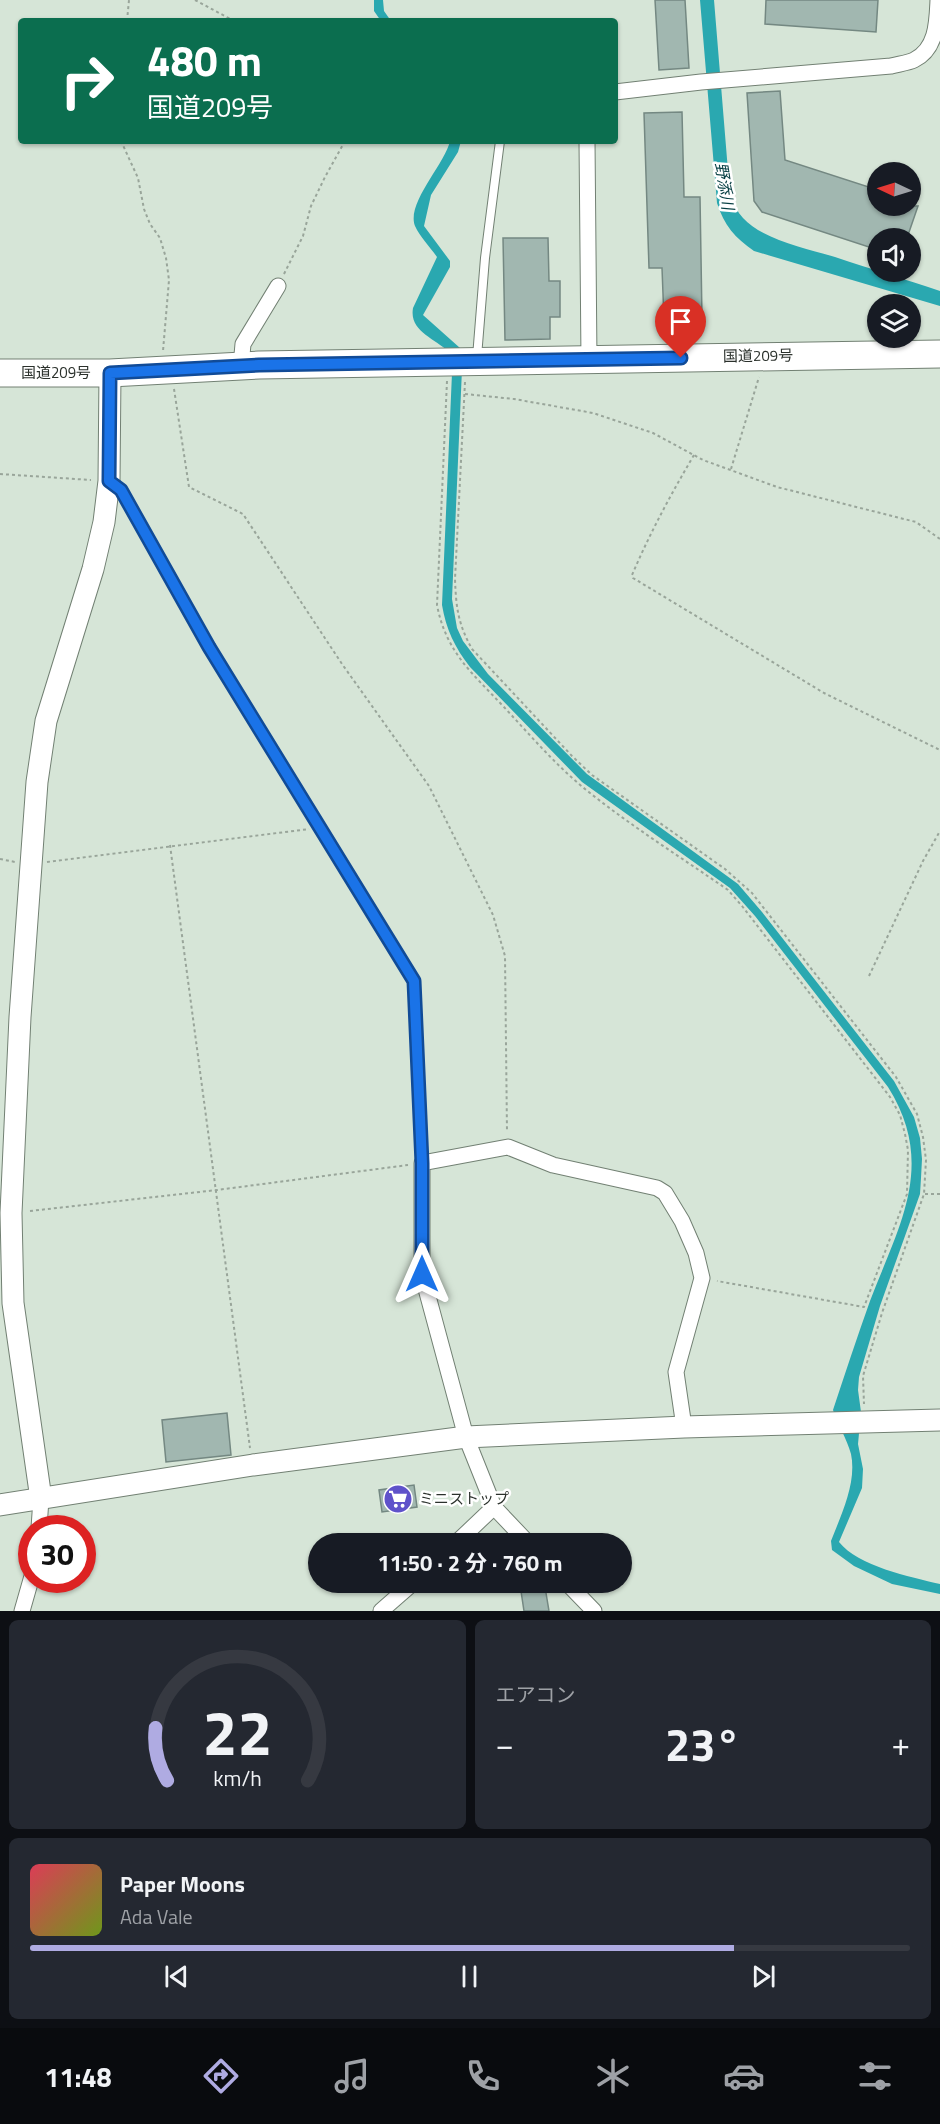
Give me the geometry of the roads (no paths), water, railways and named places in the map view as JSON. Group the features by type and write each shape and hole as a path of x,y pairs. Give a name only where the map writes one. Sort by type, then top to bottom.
{"highway":[{"name":"国道209号","path":"0,373 110,373 241,366 460,365 589,360 940,354"}],"street":[{"path":"618,92 701,82 891,66 915,60 930,46 936,28 938,0"},
{"path":"587,144 589,360"},
{"path":"241,366 243,344 278,286"},
{"path":"40,1515 41,1499 13,1303 11,1213 30,865 37,782 46,721 93,569 104,522 109,481 110,373"},
{"path":"519,1533 494,1507 466,1437 422,1274 422,1163 508,1147 553,1165 657,1188 665,1193 696,1253 702,1278 676,1372 684,1427"},
{"path":"0,1505 253,1465 466,1437 684,1427 940,1420"},
{"path":"467,1533 494,1507"},
{"path":"22,1611 27,1593"},
{"path":"381,1611 401,1593"},
{"path":"577,1593 594,1611"}],"lane":[{"path":"460,365 485,258 500,144"},
{"path":"109,481 121,490 209,647 414,981 422,1163"}],"water":[{"path":"374,0 383,0 384,11 389,18 379,18 374,11"},
{"name":"野添川","path":"700,0 714,0 729,177 732,196 739,213 752,226 774,238 867,267 867,282 912,282 940,291 940,306 921,300 921,294 899,294 754,251 731,230 717,203"},
{"path":"449,144 460,144 458,152 431,195 424,226 450,261 450,267 423,315 460,348 462,369 452,599 457,628 463,641 488,674 587,774 738,884 894,1081 914,1117 920,1138 922,1159 920,1194 880,1306 859,1377 861,1412 858,1444 863,1469 862,1488 839,1542 859,1558 871,1564 940,1584 940,1594 892,1584 854,1566 832,1550 831,1541 847,1499 852,1476 851,1454 833,1410 908,1195 911,1169 910,1143 902,1115 888,1087 755,916 730,888 582,782 470,667 460,653 446,622 442,605 452,373 449,352 419,328 415,323 413,308 437,257 415,226 416,206"}],"place":[{"name":"ミニストップ","path":"398,1499"}]}
